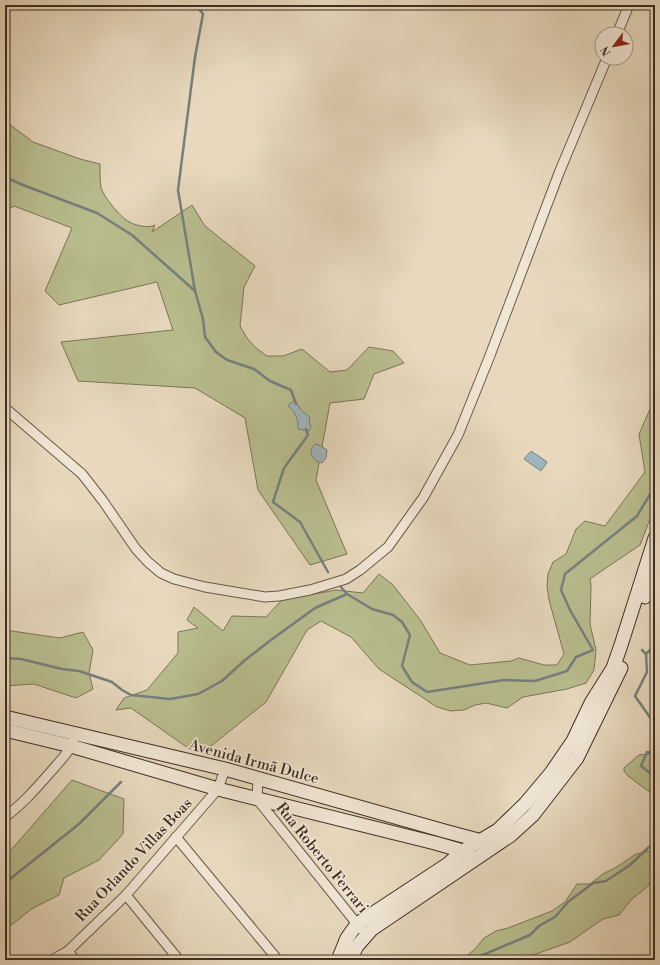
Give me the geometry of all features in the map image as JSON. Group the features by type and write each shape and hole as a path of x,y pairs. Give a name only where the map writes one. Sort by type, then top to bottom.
{"street":[{"path":"620,26 629,5"},
{"path":"5,408 82,474 103,500 136,549 161,573 174,579 204,587 265,597 310,590 346,579 360,570 388,547 423,498 458,435 489,358 559,173 604,66"},
{"path":"338,960 347,938 357,924 448,864 463,851 511,835 527,820 577,758 596,706 613,668 655,538"},
{"path":"596,706 627,654 637,618 655,570"},
{"name":"Avenida Irmã Dulce","path":"5,717 218,789 435,843 463,851 475,858"},
{"name":"Avenida Irmã Dulce","path":"5,730 74,740 225,769 487,844"},
{"path":"5,817 17,808 42,781 74,740"},
{"name":"Rua Orlando Villas Boas","path":"52,960 68,951 126,895 218,789 225,769"},
{"path":"257,799 258,779"},
{"name":"Rua Roberto Ferrari","path":"257,799 366,934"},
{"path":"176,837 278,960"},
{"path":"350,960 357,946 366,934 475,858 487,844"},
{"path":"126,895 179,960"},
{"path":"68,951 75,960"}],"green space":[{"path":"5,121 33,142 80,159 100,164 101,188 108,201 126,220 140,226 148,227 155,225 152,232 192,205 205,226 255,266 244,287 240,326 247,338 256,348 267,356 283,356 302,349 330,372 347,370 369,347 393,351 404,363 374,374 364,399 330,403 316,480 347,554 310,565 258,490 245,418 195,388 78,381 61,342 173,330 157,282 59,305 45,291 72,228 14,206 5,211"},
{"path":"655,405 655,506 640,545 590,579 590,624 596,650 594,670 586,683 567,689 523,697 507,708 486,703 475,705 464,710 451,711 437,707 379,669 351,637 321,621 307,630 266,702 206,750 188,748 131,708 116,710 124,698 147,690 178,653 178,632 198,628 187,620 194,607 223,631 232,616 266,617 282,600 336,590 363,593 379,574 393,585 421,621 440,653 470,665 511,661 519,658 544,665 557,665 564,654 549,600 547,587 548,574 553,562 566,554 576,529 585,521 605,526 645,472 639,434 651,407"},
{"path":"5,630 60,638 83,632 93,650 89,673 93,689 76,698 34,684 5,686"},
{"path":"655,753 655,796 628,776 624,771 624,768 639,755"},
{"path":"72,780 124,799 123,834 99,860 64,878 59,895 33,908 5,930 5,857"},
{"path":"655,850 655,878 646,888 632,899 619,915 603,919 570,942 519,960 462,960 476,948 484,938 496,931 508,928 552,911 565,902 577,884 590,884 603,874 636,854"}],"water":[{"path":"295,401 302,411 310,417 309,422 311,427 309,431 298,429 296,416 288,406 290,403"},
{"path":"315,444 327,450 326,458 322,463 318,462 312,456 311,450"},
{"path":"531,451 547,462 541,471 524,459"}],"waterway":[{"path":"195,291 178,190 195,57 203,14 196,5"},
{"path":"5,177 97,213 132,235 195,291 203,319 205,337 216,352 227,360 254,369 270,381 291,390 296,404"},
{"path":"306,429 308,435 284,468 273,502 300,522 328,572"},
{"path":"341,587 347,594 372,609 393,615 402,622 410,635 402,666 412,682 427,692 504,680 535,681 567,671 576,657 593,650 570,610 561,590 565,574 637,516 655,486"},
{"path":"5,658 21,659 62,669 79,671 112,682 131,695 170,699 198,694 222,681 245,660 315,608 347,594"},
{"path":"646,654 655,645"},
{"path":"642,650 646,654 647,672 635,696 654,723 655,728"},
{"path":"655,746 653,753 647,752 641,766 655,778"},
{"path":"5,883 79,824 121,782"},
{"path":"471,960 530,935 539,926 555,917 568,902 593,883 606,881 630,865 649,847 655,844"}]}
